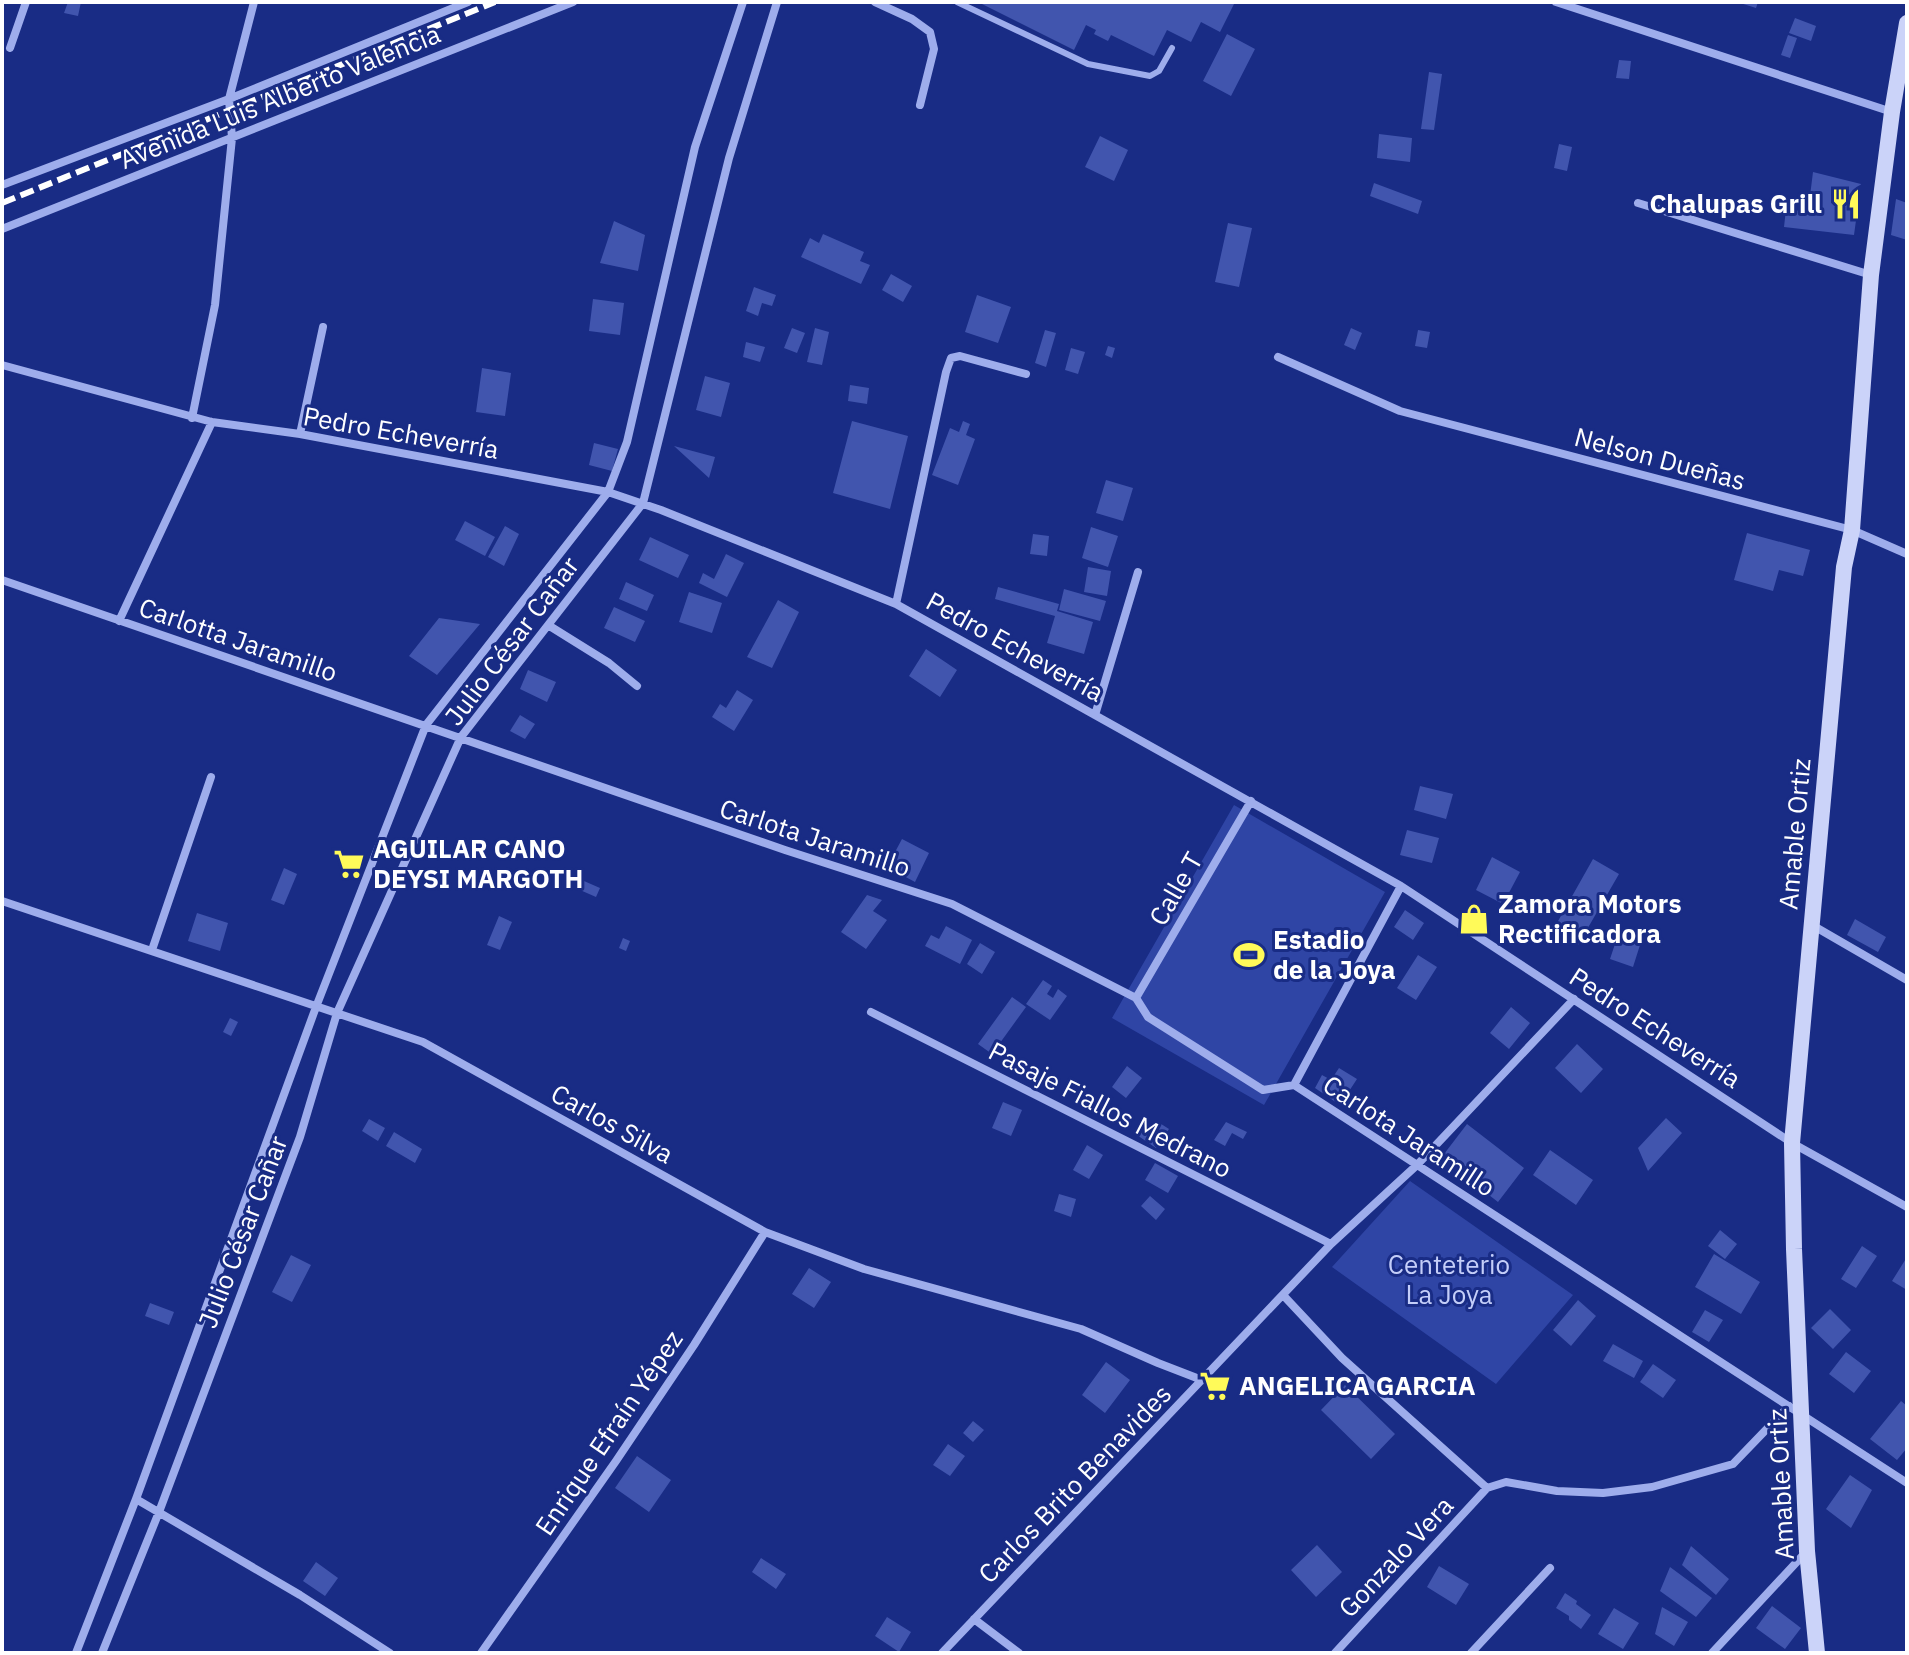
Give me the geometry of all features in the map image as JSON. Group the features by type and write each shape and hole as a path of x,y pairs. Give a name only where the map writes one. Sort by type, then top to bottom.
{"street":[{"path":"10,48 26,2"},
{"path":"192,418 215,305 232,138 229,99 254,2"},
{"path":"2,185 229,99 468,2"},
{"name":"Avenida Luis Alberto Valencia","path":"2,229 573,2"},
{"name":"Julio César Cañar","path":"76,1653 136,1499 316,1007 426,725 608,492 627,442 695,147 743,2"},
{"name":"Julio César Cañar","path":"102,1653 159,1512 300,1137 337,1013 461,737 643,503 729,158 777,2"},
{"path":"875,2 912,19 930,32 934,49 920,105"},
{"path":"1556,2 1892,112"},
{"name":"Amable Ortiz","path":"1817,1653 1795,1410 1792,1143 1844,567 1852,530 1871,275 1907,23"},
{"path":"1638,203 1871,275"},
{"path":"300,434 323,327"},
{"path":"896,604 951,358 960,356 1026,374"},
{"name":"Nelson Dueñas","path":"1278,357 1400,411 1852,530 1907,554"},
{"name":"Pedro Echeverría","path":"2,365 192,418 300,434 608,492 643,503 896,604 1401,886 1792,1143 1907,1207"},
{"path":"119,621 212,422"},
{"path":"1095,715 1138,572"},
{"name":"Carlotta Jaramillo","path":"2,580 461,737"},
{"path":"548,625 599,657 637,686"},
{"name":"Carlota Jaramillo","path":"461,737 785,850 952,904 1136,998 1148,1017 1263,1090 1294,1085 1907,1483"},
{"path":"152,950 211,777"},
{"name":"Calle T","path":"1136,998 1251,801"},
{"path":"1294,1085 1401,886"},
{"name":"Carlos Silva","path":"2,901 423,1042 765,1232 864,1269 1081,1329 1202,1380"},
{"path":"1811,924 1907,980"},
{"name":"Carlos Brito Benavides","path":"942,1653 1331,1244 1417,1165 1574,999"},
{"name":"Pasaje Fiallos Medrano","path":"871,1012 1331,1244"},
{"name":"Enrique Efraín Yépez","path":"481,1653 659,1397 765,1232"},
{"path":"1283,1295 1342,1358 1487,1488 1506,1482 1557,1491 1603,1493 1652,1487 1733,1464 1795,1410"},
{"name":"Gonzalo Vera","path":"1335,1653 1487,1488"},
{"path":"136,1499 300,1595 390,1653"},
{"path":"1712,1653 1807,1551"},
{"path":"1471,1653 1550,1568"},
{"path":"974,1619 1019,1653"}],"lane":[{"path":"960,3 1082,62 1132,73 1150,76 1157,73 1172,48"}],"green space":[{"name":"Estadio de la Joya","path":"1234,805 1385,892 1264,1105 1112,1018"},
{"name":"Centeterio La Joya","path":"1410,1181 1573,1295 1496,1384 1332,1267"}],"building":[{"path":"68,2 81,2 78,16 64,13"},
{"path":"978,2 1235,2 1220,32 1201,22 1191,42 1167,30 1154,56 1111,35 1108,41 1094,34 1096,30 1086,25 1074,50"},
{"path":"1737,2 1758,2 1756,8"},
{"path":"1795,18 1816,26 1811,41 1789,33"},
{"path":"1227,34 1255,49 1231,96 1203,81"},
{"path":"1788,35 1797,38 1790,58 1781,55"},
{"path":"1619,60 1631,61 1629,79 1616,78"},
{"path":"1429,72 1442,74 1434,130 1421,129"},
{"path":"1379,134 1412,138 1410,162 1377,158"},
{"path":"1100,136 1128,150 1114,181 1085,167"},
{"path":"1559,144 1572,147 1567,171 1554,168"},
{"path":"1813,172 1861,184 1854,235 1784,227 1786,209 1808,212"},
{"path":"1374,183 1422,201 1418,214 1370,196"},
{"path":"1896,199 1907,203 1907,240 1891,235"},
{"path":"614,221 645,235 638,271 600,263"},
{"path":"1228,223 1252,228 1239,287 1215,282"},
{"path":"823,234 864,252 860,261 870,265 861,284 801,257 810,238 819,243"},
{"path":"891,274 912,286 903,302 882,290"},
{"path":"754,287 776,295 772,306 762,303 758,316 746,311"},
{"path":"977,295 1011,307 998,343 965,332"},
{"path":"593,299 624,303 620,335 589,331"},
{"path":"792,328 805,333 797,353 784,348"},
{"path":"815,328 829,332 822,365 807,362"},
{"path":"1351,328 1362,333 1355,350 1344,345"},
{"path":"1045,330 1056,333 1046,367 1035,363"},
{"path":"1418,330 1430,332 1427,348 1415,346"},
{"path":"746,342 765,347 760,362 743,357"},
{"path":"1108,346 1115,348 1112,358 1105,355"},
{"path":"1071,348 1085,352 1078,374 1065,370"},
{"path":"482,368 511,373 505,416 476,412"},
{"path":"705,376 730,383 721,417 696,410"},
{"path":"850,385 869,388 867,404 848,401"},
{"path":"852,421 908,436 890,509 833,493"},
{"path":"963,421 970,424 966,435 975,439 958,485 932,475 950,428 959,432"},
{"path":"594,443 618,449 612,471 589,465"},
{"path":"674,446 715,457 709,478"},
{"path":"1106,480 1133,488 1123,521 1096,513"},
{"path":"465,521 495,537 485,556 455,540"},
{"path":"505,526 519,534 504,566 488,557"},
{"path":"1091,527 1118,536 1108,567 1082,558"},
{"path":"1747,533 1810,550 1803,576 1779,570 1773,591 1734,580"},
{"path":"1033,534 1049,536 1047,556 1030,554"},
{"path":"650,537 689,555 678,578 639,560"},
{"path":"726,554 744,563 727,597 699,583 703,573 714,579"},
{"path":"1088,567 1111,571 1107,596 1084,592"},
{"path":"626,582 654,595 647,611 619,599"},
{"path":"998,587 1059,604 1057,611 1093,622 1084,654 1047,643 1055,616 995,599"},
{"path":"1064,589 1106,601 1100,621 1059,610"},
{"path":"689,592 722,603 712,633 679,622"},
{"path":"778,600 799,612 772,668 747,657"},
{"path":"614,607 645,621 635,642 604,628"},
{"path":"439,618 480,624 437,675 409,656"},
{"path":"926,649 957,670 940,697 909,676"},
{"path":"528,670 556,682 547,702 520,689"},
{"path":"737,690 753,700 734,731 712,717 720,704 726,708"},
{"path":"520,715 535,724 525,739 510,731"},
{"path":"1420,786 1453,794 1446,819 1414,810"},
{"path":"1407,830 1439,838 1432,863 1400,855"},
{"path":"902,839 929,853 915,882 887,867"},
{"path":"1492,857 1520,872 1503,904 1476,890"},
{"path":"1593,859 1619,874 1578,945 1553,930"},
{"path":"284,868 297,874 284,905 271,900"},
{"path":"584,881 600,888 596,897 580,890"},
{"path":"867,895 882,900 873,911 887,920 866,949 841,932"},
{"path":"1405,910 1424,923 1413,940 1394,927"},
{"path":"197,913 228,923 220,951 188,941"},
{"path":"499,916 512,922 500,950 487,945"},
{"path":"1855,919 1886,937 1878,952 1847,935"},
{"path":"946,926 972,940 960,964 925,946 931,935 939,939"},
{"path":"623,938 630,941 626,951 619,948"},
{"path":"1617,938 1640,945 1633,967 1610,959"},
{"path":"980,943 995,952 982,974 967,964"},
{"path":"1418,955 1437,967 1416,1000 1397,988"},
{"path":"1043,980 1052,986 1047,994 1053,998 1058,989 1067,996 1050,1020 1026,1004"},
{"path":"1012,997 1026,1007 992,1054 978,1044"},
{"path":"1511,1007 1530,1023 1509,1049 1490,1033"},
{"path":"230,1018 238,1022 231,1036 223,1032"},
{"path":"1577,1044 1603,1069 1581,1093 1555,1068"},
{"path":"1127,1066 1142,1078 1126,1098 1112,1087"},
{"path":"1339,1068 1357,1079 1340,1105 1315,1088 1322,1075 1331,1080"},
{"path":"1003,1102 1022,1110 1011,1136 992,1128"},
{"path":"1666,1118 1682,1133 1648,1171 1638,1148"},
{"path":"369,1119 385,1128 378,1141 362,1131"},
{"path":"1158,1122 1169,1129 1156,1148 1134,1133 1141,1123 1152,1130"},
{"path":"1226,1122 1247,1132 1243,1139 1232,1133 1225,1146 1214,1140"},
{"path":"1467,1124 1524,1168 1498,1202 1441,1158"},
{"path":"394,1132 422,1149 415,1163 386,1146"},
{"path":"1087,1145 1103,1155 1089,1179 1073,1170"},
{"path":"1550,1150 1593,1180 1576,1205 1533,1175"},
{"path":"1155,1163 1178,1176 1168,1193 1145,1180"},
{"path":"1059,1194 1076,1199 1071,1217 1054,1211"},
{"path":"1150,1196 1165,1209 1156,1220 1141,1206"},
{"path":"1720,1230 1737,1244 1725,1259 1708,1246"},
{"path":"1862,1246 1877,1256 1856,1288 1841,1279"},
{"path":"1714,1254 1760,1282 1741,1314 1695,1287"},
{"path":"291,1255 311,1265 292,1302 272,1292"},
{"path":"1907,1257 1907,1290 1892,1281"},
{"path":"809,1268 831,1282 814,1308 792,1294"},
{"path":"1578,1300 1596,1316 1571,1346 1553,1330"},
{"path":"150,1303 174,1312 169,1325 145,1316"},
{"path":"1830,1309 1851,1330 1833,1349 1811,1328"},
{"path":"1705,1310 1723,1320 1709,1342 1692,1332"},
{"path":"1613,1344 1643,1361 1634,1378 1603,1361"},
{"path":"1846,1352 1871,1371 1854,1393 1829,1374"},
{"path":"1106,1362 1130,1380 1105,1413 1082,1395"},
{"path":"1653,1364 1676,1380 1663,1398 1640,1382"},
{"path":"1345,1385 1395,1434 1371,1459 1321,1410"},
{"path":"1901,1401 1907,1406 1907,1448 1897,1460 1870,1439"},
{"path":"973,1421 984,1430 973,1442 963,1433"},
{"path":"948,1444 965,1456 950,1476 933,1465"},
{"path":"637,1456 671,1480 649,1512 615,1488"},
{"path":"1850,1475 1872,1490 1851,1528 1826,1509"},
{"path":"1317,1545 1342,1572 1316,1597 1291,1570"},
{"path":"1691,1546 1729,1579 1716,1595 1682,1565"},
{"path":"761,1558 786,1574 776,1589 752,1572"},
{"path":"316,1562 338,1578 325,1596 303,1581"},
{"path":"1439,1566 1469,1584 1456,1605 1427,1587"},
{"path":"1670,1567 1712,1598 1696,1617 1660,1591"},
{"path":"1565,1593 1591,1615 1581,1629 1556,1608"},
{"path":"1772,1606 1801,1628 1785,1649 1756,1628"},
{"path":"1662,1607 1688,1622 1674,1646 1655,1634"},
{"path":"1614,1608 1639,1623 1623,1649 1598,1634"},
{"path":"887,1617 911,1632 899,1652 875,1636"}],"railway":[{"path":"2,203 495,2"}],"place":[{"name":"Chalupas Grill","path":"1846,204"},
{"name":"AGUILAR CANO DEYSI MARGOTH","path":"349,864"},
{"name":"Zamora Motors Rectificadora","path":"1474,919"},
{"name":"Estadio de la Joya","path":"1249,955"},
{"name":"ANGELICA GARCIA","path":"1215,1386"}]}
